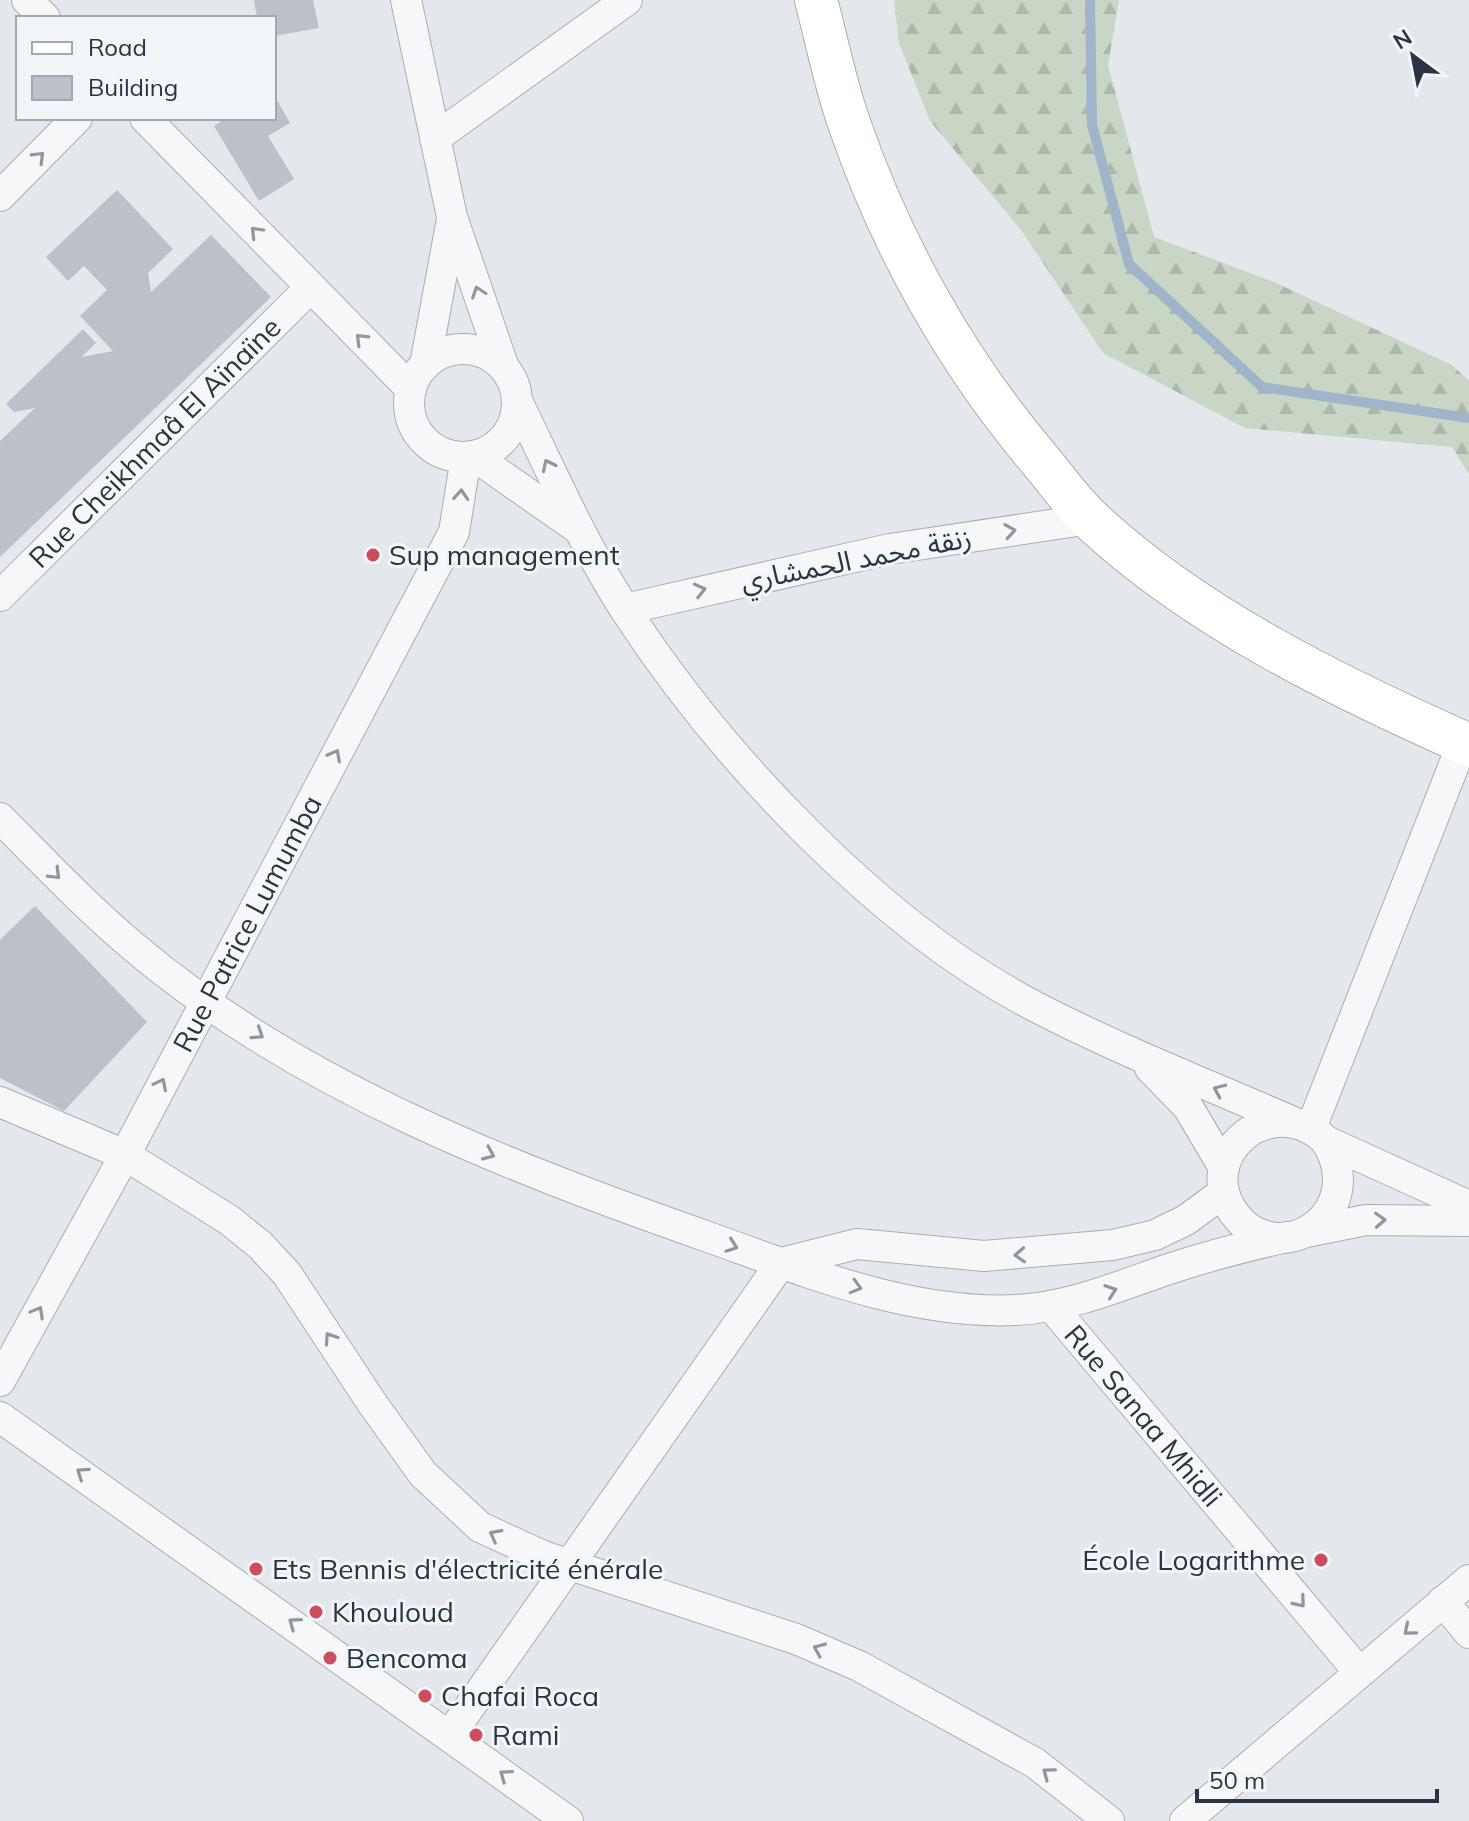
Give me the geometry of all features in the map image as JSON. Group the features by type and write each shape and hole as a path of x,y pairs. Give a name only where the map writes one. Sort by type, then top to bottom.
{"street":[{"path":"27,0 43,16"},
{"path":"406,0 452,217 517,401 580,530 625,609 668,672 773,795 831,856 898,915 1034,1006 1469,1206"},
{"path":"435,138 627,0"},
{"path":"816,0 849,122 883,210 916,276 964,361 1019,435 1090,519 1157,572 1237,626 1328,680 1466,744 1309,1130"},
{"path":"0,196 75,120"},
{"path":"147,120 310,288 418,377"},
{"path":"452,217 410,414 421,437 441,453 470,456 485,452 505,436 512,426 517,401"},
{"name":"Rue Cheikhmaâ El Aïnaïne","path":"0,596 310,288"},
{"path":"418,377 436,356 464,349 478,351 503,365"},
{"path":"470,456 580,530"},
{"name":"Rue Patrice Lumumba","path":"0,1381 125,1155 204,1000 454,532 470,456"},
{"name":"زنقة محمد الحمشاري","path":"625,609 890,549 1090,519"},
{"path":"0,818 136,949 204,1000 362,1095 478,1150 583,1193 781,1263 915,1302 1015,1310 1052,1307 1103,1294 1225,1251 1366,1220 1469,1221"},
{"path":"450,1735 781,1263 857,1244 984,1256 1113,1245 1155,1235 1186,1220 1224,1180 1230,1151 1256,1126 1309,1130 1336,1157 1338,1192 1331,1209 1295,1235 1260,1233 1247,1227 1237,1217 1224,1180 1188,1107 1169,1084 1127,1049"},
{"path":"0,1102 125,1155 229,1220 260,1245 287,1274 398,1441 452,1504 480,1527 511,1543 796,1639 859,1666 1035,1763 1109,1821"},
{"name":"Rue Sanaa Mhidli","path":"1052,1307 1359,1672"},
{"path":"0,1417 568,1821"},
{"path":"1185,1821 1469,1580"},
{"path":"1443,1601 1469,1633"}],"green space":[{"path":"894,0 1119,0 1108,65 1154,237 1274,282 1452,365 1469,381 1469,474 1452,447 1245,428 1103,353 1021,230 930,121 899,43"}],"building":[{"path":"254,0 313,0 319,28 276,36 276,16 257,16"},
{"path":"276,98 290,123 268,136 294,179 259,201 214,126 223,120 276,120"},
{"path":"117,190 173,249 148,273 151,292 211,235 271,297 0,557 0,441 35,408 14,412 6,404 83,329 96,343 81,357 113,351 80,316 107,290 84,266 68,281 46,257"},
{"path":"35,906 147,1022 64,1111 0,1078 0,940"}],"waterway":[{"path":"1090,0 1092,125 1129,264 1262,387 1469,418"}],"place":[{"name":"Sup management","path":"373,555"},
{"name":"École Logarithme","path":"1321,1560"},
{"name":"Ets Bennis d'électricité énérale","path":"256,1569"},
{"name":"Khouloud","path":"316,1612"},
{"name":"Bencoma","path":"330,1658"},
{"name":"Chafai Roca","path":"425,1696"},
{"name":"Rami","path":"476,1735"}]}
